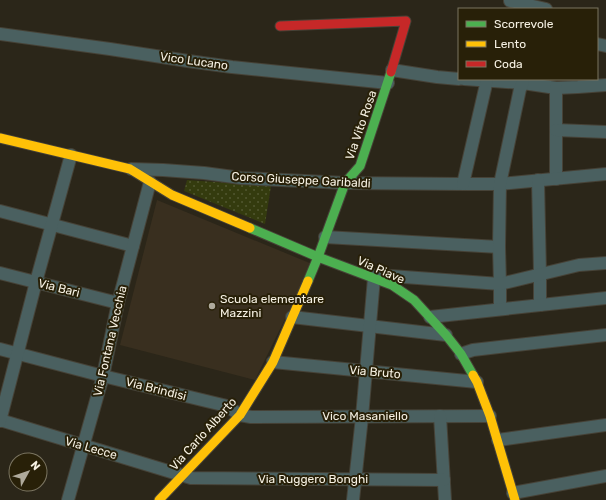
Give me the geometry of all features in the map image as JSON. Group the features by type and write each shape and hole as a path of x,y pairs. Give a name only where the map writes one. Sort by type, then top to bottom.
{"street":[{"path":"510,1 542,8"},
{"name":"Via Vito Rosa","path":"280,26 406,21 388,83 360,166 345,183"},
{"name":"Vico Lucano","path":"0,34 218,65 388,83"},
{"path":"392,70 438,78 458,79"},
{"path":"462,184 487,80 556,88 606,85"},
{"path":"500,309 500,184 520,89 523,83"},
{"path":"556,88 556,179"},
{"path":"556,130 606,132"},
{"name":"Corso Giuseppe Garibaldi","path":"0,138 130,169 204,173 241,178 345,183 500,184 606,174"},
{"path":"0,421 71,155"},
{"name":"Via Piave","path":"130,169 172,195 318,257 392,285 414,300 461,354 478,382 498,440 514,497"},
{"path":"538,180 540,305"},
{"name":"Via Fontana Vecchia","path":"68,500 103,376 118,303 150,182"},
{"name":"Via Carlo Alberto","path":"160,500 240,415 273,362 318,257 345,183"},
{"path":"0,211 133,246"},
{"path":"325,237 499,247"},
{"path":"353,500 374,278 377,275 500,284 579,265 606,262"},
{"name":"Via Bari","path":"0,273 118,303"},
{"path":"430,317 606,298"},
{"path":"292,317 446,335"},
{"path":"461,354 473,350 606,335"},
{"name":"Via Brindisi","path":"0,348 103,376 227,406 240,415"},
{"name":"Via Bruto","path":"273,362 478,382"},
{"name":"Vico Masaniello","path":"240,415 251,417 490,416"},
{"path":"440,416 445,500"},
{"name":"Via Lecce","path":"0,421 183,475"},
{"path":"498,440 606,425"},
{"name":"Via Ruggero Bonghi","path":"183,475 192,478 444,480"},
{"path":"514,497 606,476"}],"shaded area":[{"name":"Scuola elementare Mazzini","path":"157,200 312,264 255,380 120,345"}],"green space":[{"path":"187,180 271,186 265,224 184,191"}],"traffic: fast":[{"path":"308,281 345,183 360,166 391,72"},
{"path":"250,228 318,257 392,285 414,300 446,335 461,354 473,375"}],"traffic: slow":[{"path":"0,138 130,169 172,195 250,228"},
{"path":"159,500 240,415 273,362 308,281"},
{"path":"473,375 490,416 515,500"}],"traffic: jam":[{"path":"280,26 406,21 391,72"}],"place":[{"name":"Scuola elementare Mazzini","path":"212,306"}]}
